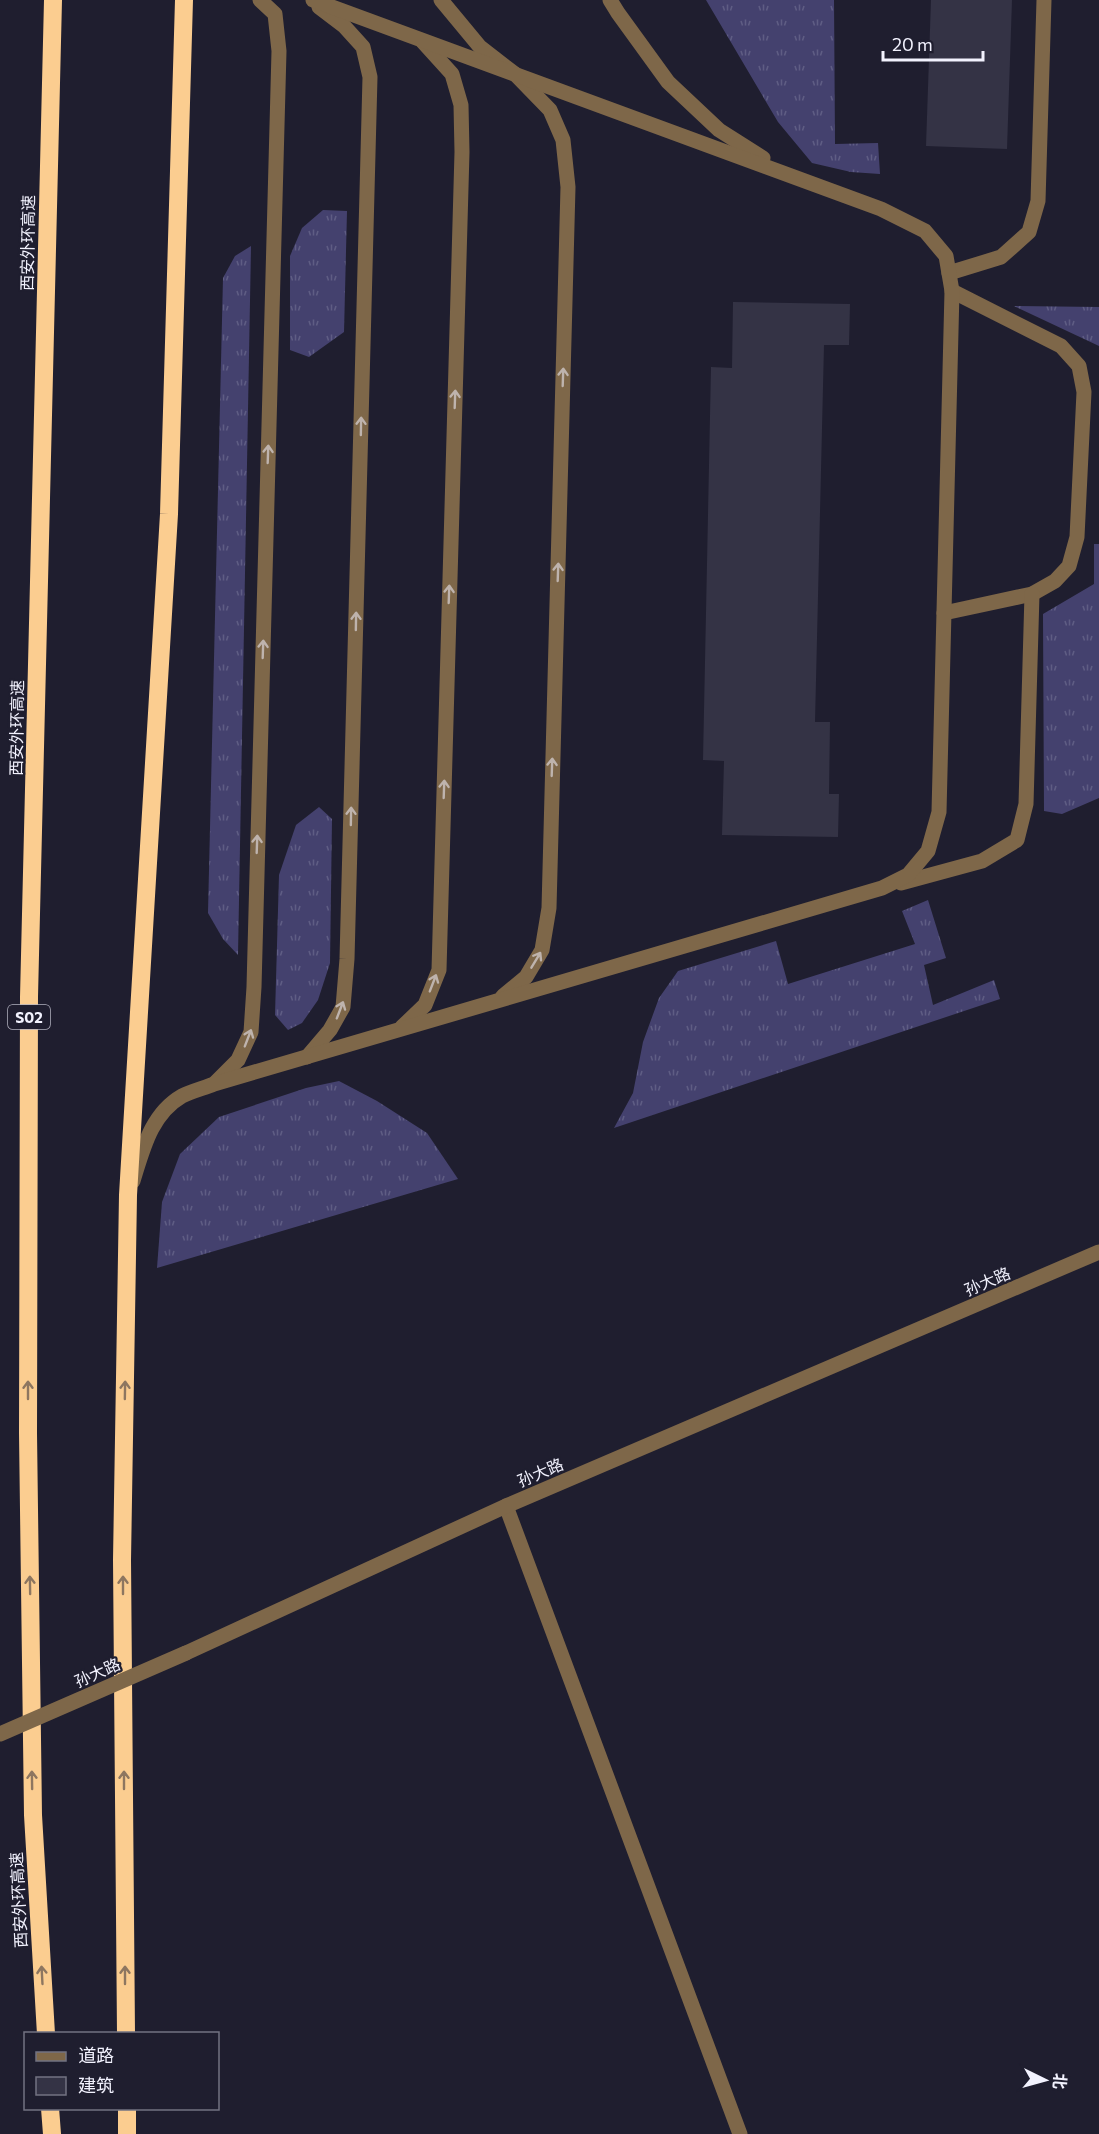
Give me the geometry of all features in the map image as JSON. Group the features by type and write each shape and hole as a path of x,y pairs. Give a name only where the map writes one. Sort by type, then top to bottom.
{"highway":[{"name":"西安外环高速","path":"46,2032 33,1815 28,1445 29,997 52,0"},
{"path":"126,2032 122,1560 128,1195 169,514 184,0"},
{"path":"50,2110 52,2134"},
{"path":"127,2110 127,2134"}],"street":[{"path":"214,1084 238,1060 251,1032 253,998 279,51 275,14 260,0"},
{"path":"307,1057 330,1030 343,1007 347,959 370,77 363,47 344,26 311,0"},
{"path":"311,0 881,209 925,231 946,256 951,291 939,812 928,851 908,875 882,888"},
{"path":"441,0 480,47 515,74 550,110 563,140 568,188 549,908 542,950 526,977 496,1001"},
{"path":"610,0 668,82 718,130 788,174"},
{"path":"949,273 1001,257 1029,232 1038,201 1044,0"},
{"path":"400,1029 425,1005 439,970 462,152 461,105 452,74 421,40"},
{"path":"944,613 1032,594 1055,581 1069,566 1077,537 1084,392 1079,366 1061,346 951,291"},
{"path":"128,1195 144,1145 159,1116 182,1096 214,1084 400,1029 982,861 1017,840 1026,804 1032,594"},
{"name":"孙大路","path":"0,1734 186,1653 506,1506 1099,1252"},
{"path":"506,1506 740,2134"}],"green space":[{"path":"706,0 834,0 835,144 878,143 880,174 851,172 812,163 778,122"},
{"path":"323,210 347,211 344,332 309,357 290,350 290,256 302,228"},
{"path":"251,246 238,955 223,939 208,913 223,278 235,256"},
{"path":"1014,306 1099,307 1099,346"},
{"path":"1094,544 1099,544 1099,798 1062,814 1044,811 1043,614 1094,584"},
{"path":"319,807 332,819 330,963 318,1000 302,1023 288,1030 275,1015 279,875 296,825"},
{"path":"928,900 946,958 924,965 933,1005 994,980 1000,999 614,1128 633,1093 643,1042 659,998 678,971 776,941 788,984 915,944 902,911"},
{"path":"339,1081 377,1101 427,1133 458,1179 157,1268 162,1202 180,1154 219,1117 306,1088"}],"building":[{"path":"931,0 1012,0 1007,149 926,146"},
{"path":"733,302 850,304 849,345 824,345 815,722 830,722 829,794 839,794 838,837 722,835 724,761 703,760 711,367 732,368"}]}
